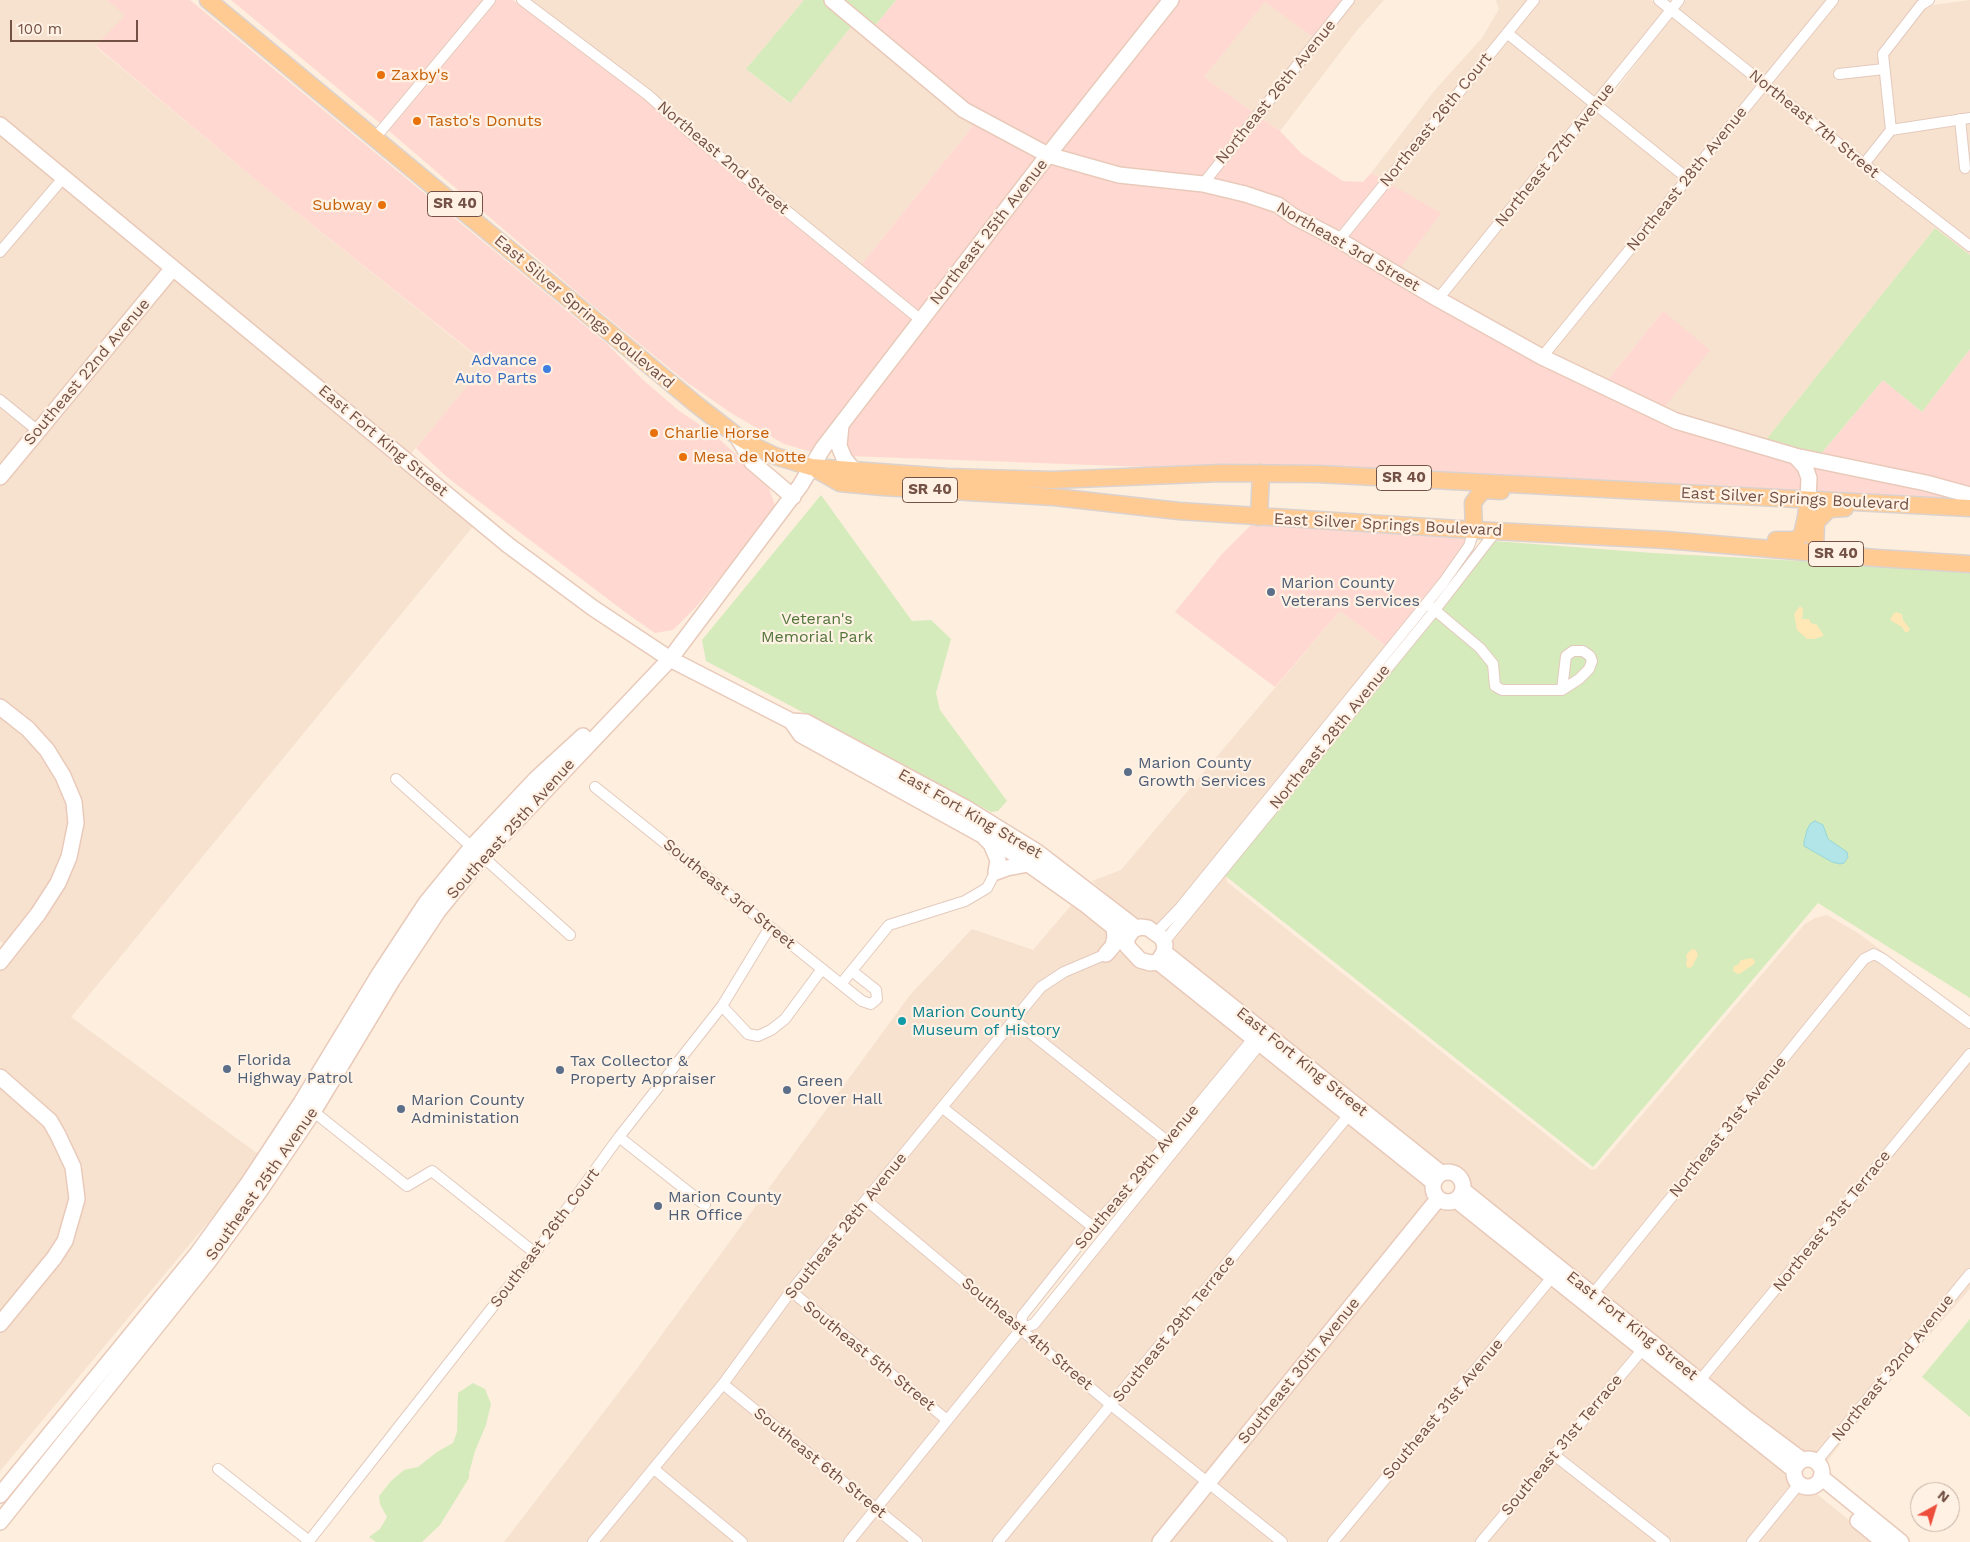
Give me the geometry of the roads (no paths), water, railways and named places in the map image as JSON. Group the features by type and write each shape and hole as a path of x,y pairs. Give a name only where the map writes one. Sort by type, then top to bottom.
{"main road":[{"name":"East Silver Springs Boulevard","path":"208,0 696,405 737,436 775,456 811,467 860,472 1052,480 1181,474 1261,473 1411,478 1600,490 1970,508"},
{"name":"East Silver Springs Boulevard","path":"811,467 840,483 866,486 1054,497 1179,511 1258,517 1701,542 1970,564"},
{"path":"1258,517 1261,473"},
{"path":"1474,530 1473,503 1484,490 1583,495 1600,490"},
{"path":"1701,542 1716,534 1795,540 1802,535 1808,500"},
{"path":"1815,552 1816,522 1829,509 1871,509 1906,512 1926,506"},
{"path":"1946,563 1954,556 1970,556"}],"street":[{"path":"375,138 490,0"},
{"name":"Northeast 2nd Street","path":"522,0 648,95 687,130 921,320"},
{"name":"Northeast 3rd Street","path":"832,0 964,110 1048,155 1119,174 1203,184 1245,194 1278,205 1293,216 1339,240 1438,299 1542,357 1676,420 1795,456 1926,483 1970,495"},
{"name":"Northeast 25th Avenue","path":"811,467 841,424 1048,155 1172,0"},
{"name":"Northeast 26th Avenue","path":"1203,184 1349,0"},
{"name":"Northeast 26th Court","path":"1339,240 1534,0"},
{"name":"Northeast 7th Street","path":"1659,0 1970,246"},
{"path":"1672,9 1679,0"},
{"name":"Northeast 28th Avenue","path":"1542,357 1833,0"},
{"path":"1891,130 1883,54 1921,5 1929,0"},
{"name":"Northeast 27th Avenue","path":"1438,299 1672,9"},
{"path":"1507,33 1687,178"},
{"path":"1839,74 1884,69"},
{"path":"1864,164 1891,130 1965,118 1965,168"},
{"name":"East Fort King Street","path":"0,125 508,545 592,608 670,659 791,721 806,722 964,807 1011,844 1028,864 1086,905 1114,928 1130,937"},
{"path":"0,252 64,177"},
{"name":"Southeast 22nd Avenue","path":"0,477 173,268"},
{"path":"0,400 38,431"},
{"path":"841,424 839,446 844,458 852,467 860,472"},
{"path":"737,436 752,462 793,496"},
{"path":"1795,456 1805,467 1809,478 1808,500"},
{"name":"Southeast 25th Avenue","path":"0,1495 197,1254 307,1107 476,853 670,659 793,496 811,467"},
{"name":"Northeast 28th Avenue","path":"1160,947 1180,908 1426,604 1469,546 1474,530"},
{"name":"Northeast 28th Avenue","path":"1160,947 1435,610 1496,531"},
{"path":"1426,604 1480,648 1493,664 1495,686 1502,690 1562,690"},
{"path":"0,707 28,729 47,750 63,776 74,802 76,823 69,857 58,883 38,914 2,954"},
{"name":"East Fort King Street","path":"791,721 801,734 982,834 1011,844 1057,866 1130,937"},
{"path":"396,779 476,853 570,935"},
{"name":"Southeast 3rd Street","path":"595,787 862,1002 871,1004 877,999 876,990 852,972"},
{"path":"982,834 995,852 998,860 996,872"},
{"path":"842,984 889,925 965,901 987,888 1011,844"},
{"path":"996,872 1028,864"},
{"name":"Southeast 26th Court","path":"309,1541 535,1253 620,1137 722,1006 770,927"},
{"path":"1106,954 1112,946 1115,937 1114,928"},
{"path":"1148,928 1160,947 1150,963 1140,960 1130,937 1148,928"},
{"name":"Southeast 28th Avenue","path":"593,1542 723,1384 791,1291 1041,987 1064,972 1106,954 1130,937"},
{"name":"East Fort King Street","path":"1160,947 1348,1116 1437,1177"},
{"name":"Northeast 31st Avenue","path":"1589,1299 1864,959 1874,954 1883,959 1970,1023"},
{"path":"722,1006 748,1034 758,1036 771,1030 785,1019 822,969"},
{"path":"1014,1020 1177,1149"},
{"name":"East Fort King Street","path":"1260,1037 1437,1177"},
{"name":"Southeast 29th Avenue","path":"1021,1329 1022,1316 1093,1227 1260,1037"},
{"name":"Southeast 29th Avenue","path":"848,1542 1021,1329 1034,1324 1177,1149 1260,1037"},
{"name":"Northeast 31st Terrace","path":"1697,1385 1970,1054"},
{"path":"0,1077 50,1121 73,1167 77,1199 65,1241 54,1258 0,1324"},
{"path":"307,1107 407,1186 432,1171 535,1253"},
{"name":"Southeast 25th Avenue","path":"0,1522 208,1262 259,1192 307,1107"},
{"path":"943,1108 1093,1227"},
{"name":"Southeast 29th Terrace","path":"998,1542 1348,1116"},
{"path":"620,1137 705,1205"},
{"name":"East Fort King Street","path":"1437,1177 1445,1171 1457,1174 1463,1185 1460,1195"},
{"path":"1437,1177 1432,1189 1438,1199 1450,1202 1460,1195"},
{"name":"East Fort King Street","path":"1460,1195 1697,1385"},
{"name":"East Fort King Street","path":"1460,1195 1553,1276 1589,1299 1643,1349 1748,1419 1884,1542"},
{"name":"Southeast 30th Avenue","path":"1160,1542 1438,1199"},
{"name":"Southeast 4th Street","path":"866,1200 1111,1405 1282,1542"},
{"name":"Northeast 32nd Avenue","path":"1752,1542 1970,1274"},
{"name":"Southeast 31st Avenue","path":"1333,1542 1553,1276"},
{"name":"Southeast 5th Street","path":"791,1291 947,1420"},
{"name":"Southeast 31st Terrace","path":"1481,1542 1643,1349"},
{"name":"Southeast 6th Street","path":"723,1384 917,1542"},
{"path":"1553,1454 1665,1542"},
{"path":"218,1469 309,1541"},
{"path":"654,1469 742,1542"},
{"name":"East Fort King Street","path":"1808,1473 1901,1542"}],"water":[{"path":"1815,821 1823,825 1828,839 1847,852 1848,857 1844,863 1832,862 1804,846 1807,830 1810,824"}],"place":[{"name":"Zaxby's","path":"381,75"},
{"name":"Tasto's Donuts","path":"417,121"},
{"name":"Subway","path":"382,205"},
{"name":"Advance Auto Parts","path":"547,369"},
{"name":"Charlie Horse","path":"654,433"},
{"name":"Mesa de Notte","path":"683,457"},
{"name":"Marion County Veterans Services","path":"1271,592"},
{"name":"Marion County Growth Services","path":"1128,772"},
{"name":"Marion County Museum of History","path":"902,1021"},
{"name":"Florida Highway Patrol","path":"227,1069"},
{"name":"Tax Collector & Property Appraiser","path":"560,1070"},
{"name":"Green Clover Hall","path":"787,1090"},
{"name":"Marion County Administation","path":"401,1109"},
{"name":"Marion County HR Office","path":"658,1206"}],"park label":[{"name":"Veteran's Memorial Park","path":"817,628"}]}
